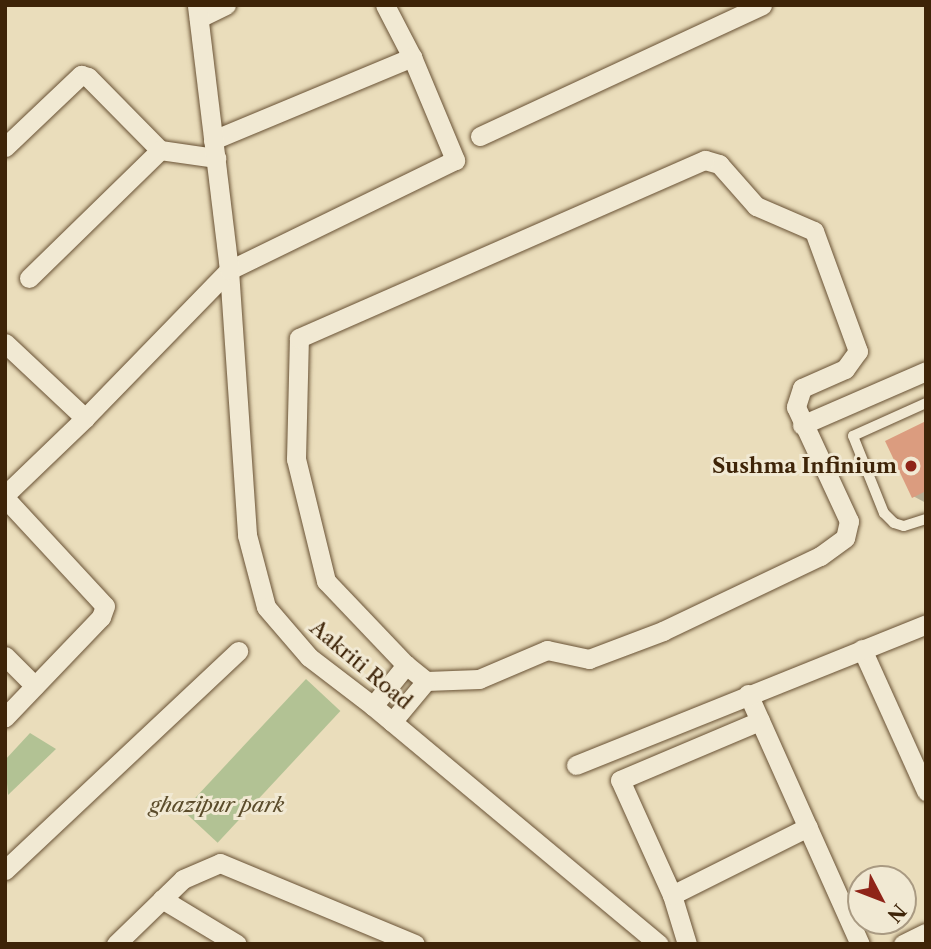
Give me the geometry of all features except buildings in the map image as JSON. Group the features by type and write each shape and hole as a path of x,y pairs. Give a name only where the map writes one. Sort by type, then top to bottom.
{"street":[{"path":"198,12 226,5"},
{"path":"5,717 101,617 105,606 5,497 229,270 455,160 412,57 386,5"},
{"path":"480,135 762,5"},
{"name":"Aakriti Road","path":"198,12 229,270 247,535 266,607 309,657 373,706 659,944"},
{"path":"29,278 160,150 215,149 412,57"},
{"path":"5,147 81,75 88,77 160,150"},
{"path":"705,160 719,164 756,206 814,231 858,351 845,369 802,388 796,407 802,425 849,521 845,538 832,550 663,631 589,659 547,650 479,679 426,681 406,665 326,581 296,459 299,338 705,160"},
{"path":"5,343 85,418"},
{"path":"802,425 926,371"},
{"path":"576,765 926,624"},
{"path":"862,649 926,792"},
{"path":"5,870 238,651"},
{"path":"5,656 35,686"},
{"path":"373,706 406,665"},
{"path":"392,722 426,681"},
{"path":"748,694 860,944"},
{"path":"687,944 672,895 620,780 760,721"},
{"path":"672,895 808,827"},
{"path":"116,944 183,878 220,863 415,944"},
{"path":"162,899 237,944"},
{"path":"904,944 926,933"}],"lane":[{"path":"926,404 853,436 884,513 894,523 904,526 926,519"}],"green space":[{"name":"ghazipur park","path":"306,679 340,711 218,843 183,811"},
{"path":"30,733 56,749 8,795 5,760"}],"place":[{"name":"Sushma Infinium","path":"911,466"}]}
